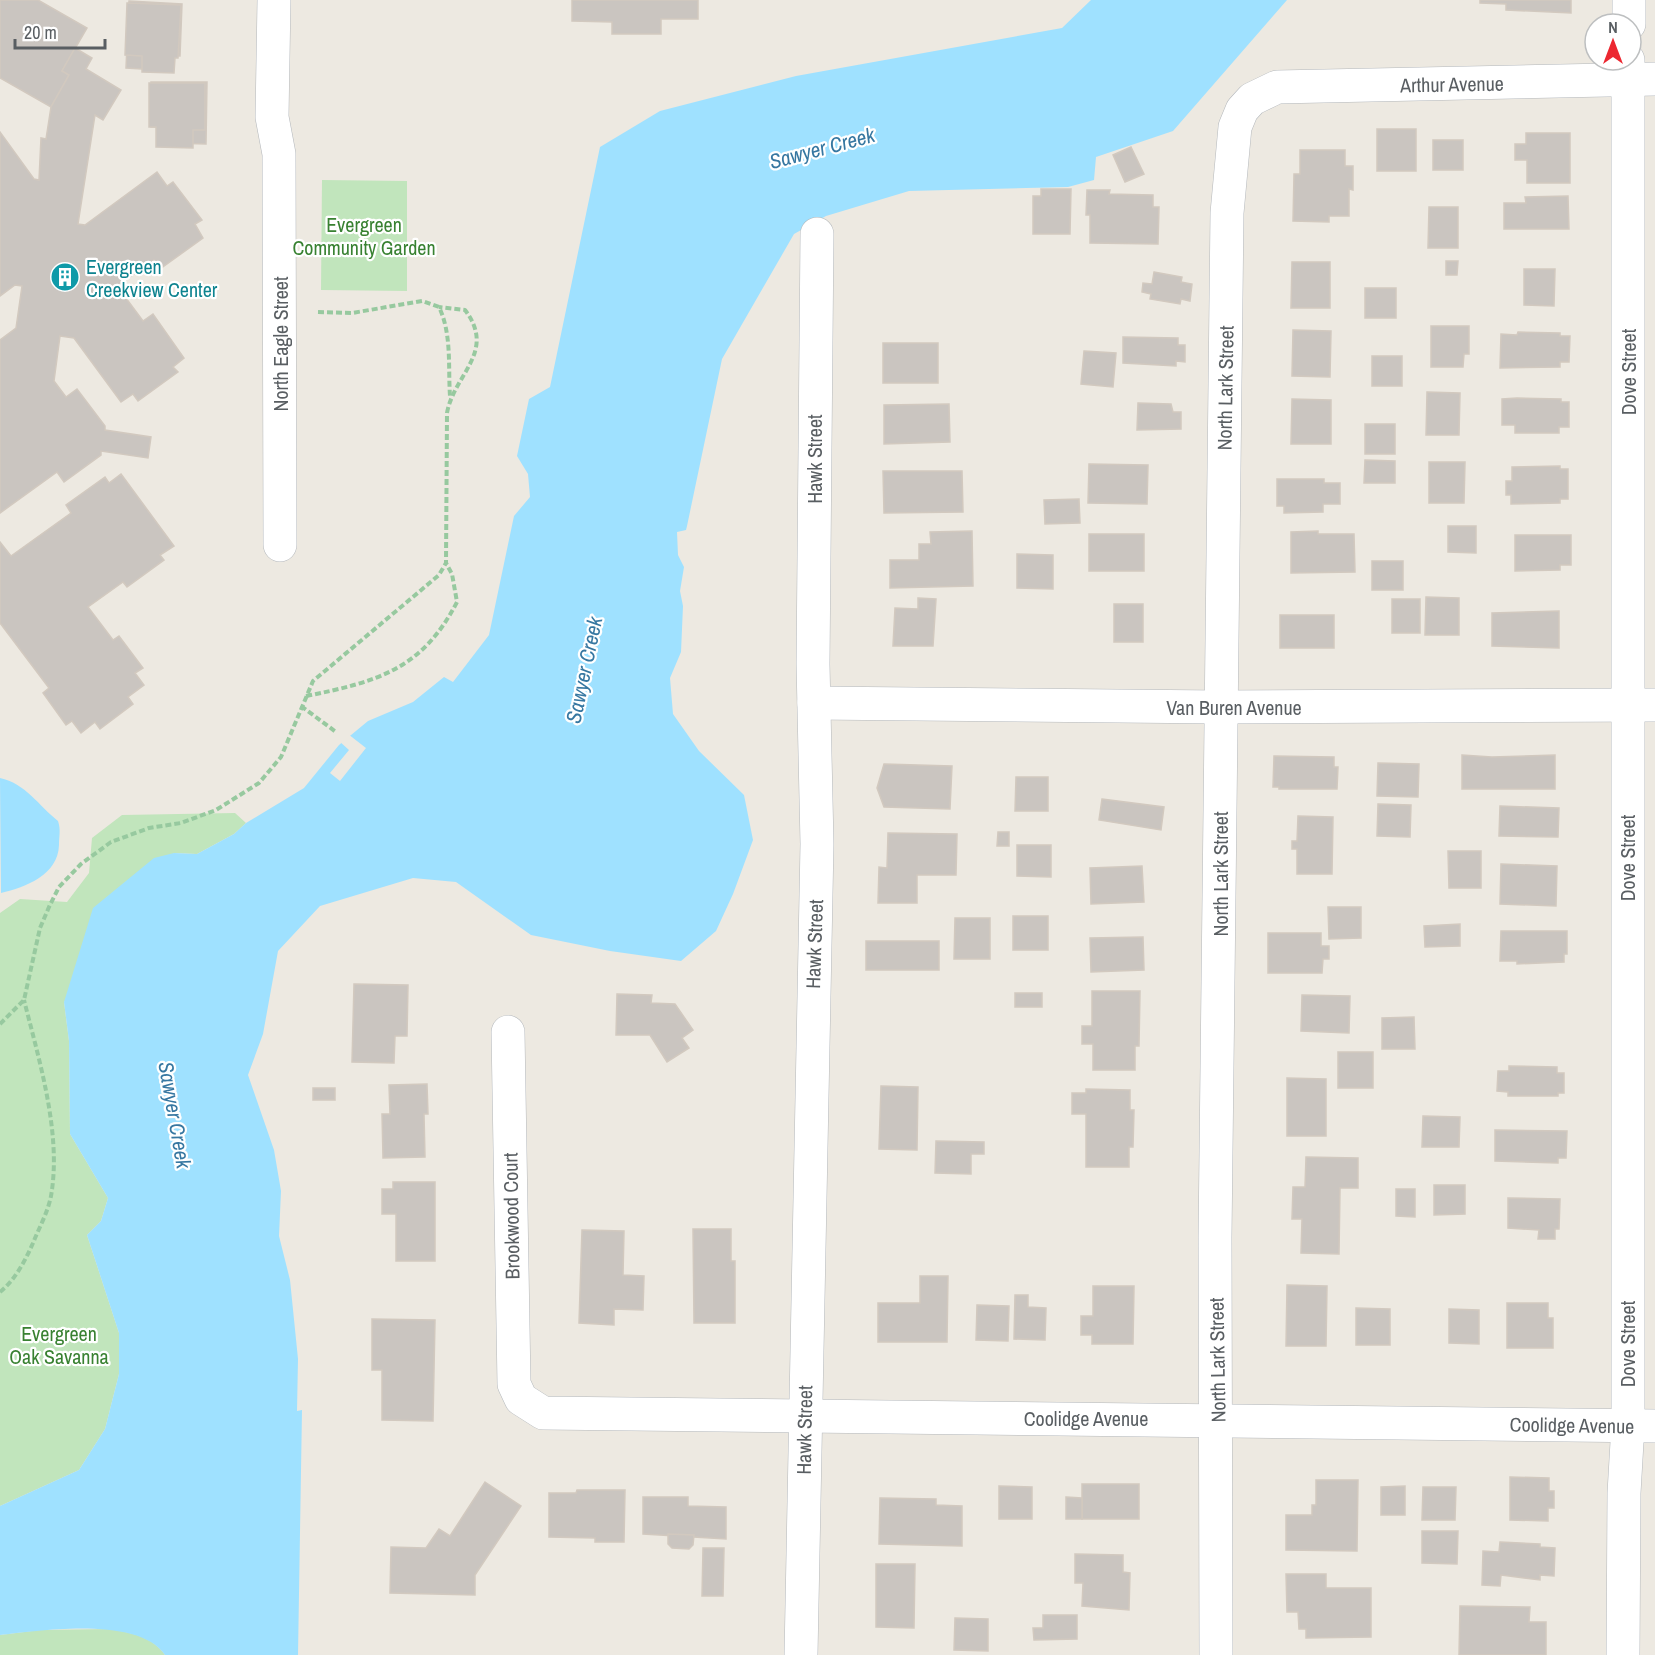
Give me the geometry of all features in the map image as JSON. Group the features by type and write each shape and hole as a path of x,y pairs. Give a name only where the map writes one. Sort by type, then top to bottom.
{"street":[{"name":"North Eagle Street","path":"274,0 272,117 279,154 280,545"},
{"name":"Arthur Avenue","path":"1252,99 1277,87 1637,73"},
{"name":"Dove Street","path":"1623,1655 1624,1493 1641,1426 1637,73"},
{"name":"North Lark Street","path":"1216,1655 1215,1238 1220,993 1219,707 1227,213 1235,127 1242,110 1252,99"},
{"name":"Hawk Street","path":"801,1655 817,844 814,703 817,234"},
{"name":"Van Buren Avenue","path":"814,703 1219,707 1640,705"},
{"name":"Brookwood Court","path":"508,1032 514,1384 521,1399"},
{"name":"Coolidge Avenue","path":"521,1399 543,1413 1217,1419 1641,1426"}],"path":[{"path":"318,312 352,313 422,301 439,308 465,310 473,321 478,344 466,373 450,396"},
{"path":"306,696 366,683 394,671 416,656 432,638 457,602 453,574 446,563 448,501 445,449 450,396 445,319 439,308"},
{"path":"0,1292 7,1287 29,1251 50,1198 54,1168 45,1087 24,1000 40,928 59,886 81,864 111,842 149,828 181,824 216,810 259,783 281,757 313,681 323,670 427,587 446,563"},
{"path":"301,706 336,732"},
{"path":"0,1024 24,1000"}],"green space":[{"name":"Evergreen Community Garden","path":"322,180 407,181 407,291 321,290"},
{"name":"Evergreen Oak Savanna","path":"235,813 246,823 234,834 197,854 174,853 64,1002 69,1041 70,1134 108,1198 101,1221 87,1235 119,1333 119,1374 105,1429 79,1470 0,1506 0,913 20,899 67,902 89,873 92,838 122,815"},
{"path":"110,1629 147,1639 165,1655 0,1655 0,1635 40,1630"}],"water":[{"name":"Sawyer Creek","path":"1091,0 1287,0 1173,131 1096,157 1094,180 1068,187 909,191 826,216 794,234 722,359 686,530 677,532 678,555 684,567 680,591 683,606 681,652 670,678 673,714 699,751 744,795 753,840 733,894 716,931 681,961 610,951 531,935 456,882 413,878 320,906 278,951 263,1034 248,1075 274,1150 281,1191 279,1236 290,1280 298,1359 297,1411 302,1410 298,1655 165,1655 152,1643 134,1635 88,1628 0,1635 0,1506 79,1470 105,1429 119,1374 119,1333 87,1235 101,1221 108,1198 70,1134 69,1041 64,1002 93,908 154,858 174,853 197,854 234,834 246,823 304,788 339,745 368,721 413,702 444,677 453,682 489,635 514,516 530,497 528,474 517,456 529,399 550,387 600,147 660,111 796,76 1062,28"},
{"path":"0,778 17,785 31,796 58,821 60,830 57,855 47,872 30,883 1,893"}],"pier":[{"path":"348,734 366,748 340,781 330,773 349,750 339,741"}],"building":[{"path":"0,0 38,0 87,28 62,71 69,75 51,107 0,78"},
{"path":"572,0 698,0 698,19 661,19 661,34 612,34 612,22 572,21"},
{"path":"1480,0 1571,0 1571,13 1506,10 1506,4 1480,3"},
{"path":"129,1 182,4 180,56 159,55 158,70 126,68"},
{"path":"127,3 181,5 178,58 175,58 174,73 142,72 142,56 125,55"},
{"name":"Evergreen Creekview Center","path":"75,48 92,58 86,69 121,90 103,120 95,115 78,224 85,225 157,172 167,186 173,182 202,220 195,224 203,238 160,269 154,260 117,286 143,321 153,314 184,358 173,367 178,372 138,401 133,394 121,402 74,338 60,336 54,381 66,397 77,389 105,426 105,430 151,437 148,458 101,451 101,455 64,482 57,472 0,513 0,340 16,328 22,286 15,285 0,296 0,132 34,179 39,180 41,138 46,139 51,107 69,75 62,71"},
{"path":"151,82 207,82 206,144 171,143 171,127 151,127"},
{"path":"149,83 205,83 205,130 193,130 193,148 156,147 156,127 149,127"},
{"path":"1377,129 1416,129 1416,171 1377,171"},
{"path":"1526,133 1570,133 1570,183 1527,183 1527,160 1515,160 1515,144 1526,144"},
{"path":"1433,140 1463,140 1463,170 1433,170"},
{"path":"1131,147 1144,174 1125,182 1113,155"},
{"path":"1300,150 1345,150 1345,166 1353,166 1353,190 1349,189 1349,216 1329,216 1329,222 1293,221 1294,174 1300,174"},
{"path":"1041,189 1071,189 1070,234 1033,234 1033,196 1041,196"},
{"path":"1087,190 1110,190 1109,194 1153,195 1153,207 1159,207 1158,244 1090,243 1090,215 1086,215"},
{"path":"1568,196 1569,229 1504,229 1504,203 1526,203 1525,197"},
{"path":"1429,207 1458,207 1458,248 1428,248"},
{"path":"1446,261 1458,261 1457,275 1446,275"},
{"path":"1292,262 1330,262 1330,308 1291,308"},
{"path":"1524,269 1555,269 1554,306 1524,305"},
{"path":"1154,272 1182,277 1181,282 1192,284 1190,301 1181,299 1180,304 1150,299 1151,294 1142,292 1143,283 1152,284"},
{"path":"1365,288 1396,288 1396,318 1365,318"},
{"path":"1431,326 1469,326 1469,354 1464,354 1463,367 1431,367"},
{"path":"1293,330 1331,331 1330,377 1292,376"},
{"path":"1518,332 1560,333 1560,336 1570,336 1569,362 1560,362 1560,367 1500,368 1501,334 1517,335"},
{"path":"1123,337 1178,338 1178,345 1185,345 1185,362 1176,361 1176,366 1123,363"},
{"path":"883,343 938,343 938,383 883,383"},
{"path":"1084,351 1116,353 1113,387 1081,384"},
{"path":"1372,356 1402,356 1402,386 1372,386"},
{"path":"1427,392 1460,393 1459,435 1426,435"},
{"path":"1292,399 1331,400 1331,444 1291,444"},
{"path":"1502,399 1561,399 1561,402 1569,402 1569,427 1559,427 1559,433 1515,433 1515,425 1502,425"},
{"path":"1138,403 1171,404 1173,412 1181,412 1181,429 1137,430"},
{"path":"949,404 950,442 884,444 884,405"},
{"path":"1365,424 1395,424 1395,454 1365,454"},
{"path":"1365,460 1395,461 1395,483 1364,483"},
{"path":"1429,462 1465,462 1464,503 1429,503"},
{"path":"1089,464 1148,465 1147,504 1088,503"},
{"path":"1560,466 1560,469 1568,469 1568,499 1560,499 1560,503 1511,504 1511,495 1506,495 1506,481 1512,481 1512,467"},
{"path":"883,471 962,471 963,512 884,513"},
{"path":"121,474 174,546 160,555 164,560 127,587 123,582 88,607 113,640 119,636 143,668 135,673 144,685 128,697 133,704 100,729 95,722 81,733 72,721 66,725 43,693 49,688 0,623 0,542 11,556 71,513 66,505 105,477 109,483"},
{"path":"1277,479 1324,479 1324,483 1340,483 1340,504 1323,504 1323,512 1284,513 1284,506 1277,506"},
{"path":"1079,499 1080,523 1045,524 1044,500"},
{"path":"1448,526 1476,526 1476,553 1448,552"},
{"path":"972,531 973,586 890,588 890,560 919,560 919,544 931,544 930,532"},
{"path":"1318,531 1318,534 1354,534 1355,572 1291,573 1291,532"},
{"path":"1089,534 1144,534 1144,571 1089,571"},
{"path":"1515,535 1571,535 1571,565 1560,565 1560,570 1515,571"},
{"path":"1017,554 1053,555 1053,589 1017,588"},
{"path":"1372,561 1403,561 1403,590 1372,590"},
{"path":"1426,597 1459,598 1459,635 1425,635"},
{"path":"918,598 936,599 933,646 893,646 895,608 918,609"},
{"path":"1392,599 1420,599 1420,633 1392,633"},
{"path":"1114,604 1143,604 1143,642 1114,642"},
{"path":"1559,611 1559,648 1492,646 1492,613"},
{"path":"1280,615 1334,615 1334,648 1280,648"},
{"path":"1462,755 1492,757 1555,755 1555,789 1462,789"},
{"path":"1274,756 1334,757 1334,767 1338,767 1337,789 1279,789 1279,787 1273,787"},
{"path":"1378,763 1419,764 1418,797 1377,796"},
{"path":"884,764 952,766 950,809 884,807 877,788"},
{"path":"1016,777 1048,777 1048,811 1015,811"},
{"path":"1102,799 1164,807 1161,830 1099,820"},
{"path":"1378,804 1411,805 1410,837 1377,836"},
{"path":"1500,806 1559,808 1558,837 1499,836"},
{"path":"1298,816 1333,817 1332,874 1297,874 1297,849 1292,849 1292,841 1297,841"},
{"path":"998,832 1009,832 1009,846 997,846"},
{"path":"888,833 957,834 956,875 917,875 917,903 878,903 879,867 887,868"},
{"path":"1017,845 1051,845 1051,877 1017,876"},
{"path":"1448,851 1481,851 1481,888 1449,888"},
{"path":"1501,864 1557,866 1556,906 1500,904"},
{"path":"1142,866 1144,902 1091,904 1090,868"},
{"path":"1328,907 1361,907 1361,938 1329,939"},
{"path":"1013,916 1048,916 1048,950 1013,950"},
{"path":"955,918 990,918 990,959 954,959"},
{"path":"1460,924 1460,946 1425,947 1424,926"},
{"path":"1501,931 1567,931 1567,954 1564,954 1564,962 1517,964 1517,961 1500,961"},
{"path":"1268,933 1321,933 1321,946 1329,946 1329,959 1323,959 1322,973 1268,973"},
{"path":"1143,937 1144,970 1091,972 1090,938"},
{"path":"866,941 939,941 939,970 866,970"},
{"path":"354,984 408,985 407,1036 395,1036 394,1063 352,1062"},
{"path":"1092,991 1140,991 1139,1046 1135,1046 1135,1070 1093,1070 1093,1044 1082,1044 1082,1026 1092,1026"},
{"path":"1015,993 1042,993 1042,1007 1015,1007"},
{"path":"617,994 652,995 651,1003 675,1004 693,1030 682,1038 689,1048 667,1062 650,1035 616,1035"},
{"path":"1302,995 1350,996 1349,1033 1301,1031"},
{"path":"1414,1017 1415,1049 1382,1049 1382,1018"},
{"path":"1338,1052 1373,1052 1373,1088 1338,1088"},
{"path":"1509,1066 1557,1067 1557,1073 1564,1073 1564,1093 1558,1093 1558,1096 1508,1096 1508,1092 1497,1091 1498,1071 1509,1071"},
{"path":"1287,1078 1326,1079 1326,1136 1287,1136"},
{"path":"427,1084 428,1114 424,1114 425,1157 383,1158 382,1114 390,1114 389,1085"},
{"path":"881,1086 918,1087 917,1150 879,1149"},
{"path":"313,1088 335,1088 335,1100 313,1100"},
{"path":"1086,1089 1130,1090 1130,1110 1134,1110 1133,1147 1129,1147 1129,1167 1086,1167 1086,1114 1072,1114 1072,1093 1086,1093"},
{"path":"1423,1116 1460,1117 1459,1147 1422,1147"},
{"path":"1495,1130 1567,1131 1566,1158 1558,1158 1558,1163 1495,1161"},
{"path":"936,1141 984,1142 984,1154 971,1154 971,1174 935,1173"},
{"path":"1306,1157 1358,1158 1358,1188 1340,1188 1339,1254 1301,1253 1302,1219 1292,1219 1293,1187 1305,1187"},
{"path":"393,1182 435,1182 435,1261 396,1261 396,1214 382,1214 382,1189 393,1189"},
{"path":"1434,1185 1465,1185 1465,1214 1434,1215"},
{"path":"1396,1189 1415,1189 1415,1217 1396,1216"},
{"path":"1508,1198 1560,1199 1559,1229 1555,1229 1555,1239 1538,1239 1539,1230 1508,1228"},
{"path":"693,1229 731,1229 731,1261 735,1261 735,1323 694,1323"},
{"path":"582,1230 624,1231 623,1275 644,1276 643,1310 614,1309 614,1325 579,1323"},
{"path":"920,1276 948,1276 947,1342 878,1342 878,1303 920,1303"},
{"path":"1287,1285 1327,1286 1326,1346 1286,1346"},
{"path":"1093,1286 1134,1286 1133,1344 1092,1344 1092,1335 1081,1335 1081,1316 1093,1316"},
{"path":"1015,1295 1028,1295 1028,1307 1046,1308 1045,1340 1014,1339"},
{"path":"1507,1303 1548,1303 1548,1318 1553,1318 1553,1348 1507,1348"},
{"path":"977,1305 1009,1306 1008,1341 976,1340"},
{"path":"1356,1308 1390,1309 1390,1345 1356,1345"},
{"path":"1449,1309 1479,1310 1479,1344 1449,1343"},
{"path":"372,1319 435,1320 433,1421 382,1420 382,1370 372,1370"},
{"path":"1510,1477 1549,1478 1549,1491 1554,1491 1554,1508 1548,1508 1548,1521 1510,1520"},
{"path":"1316,1480 1358,1480 1357,1551 1286,1550 1286,1515 1312,1515 1312,1505 1316,1505"},
{"path":"485,1482 521,1506 475,1575 475,1595 390,1593 391,1547 426,1548 439,1529 450,1536"},
{"path":"1082,1484 1139,1484 1139,1519 1082,1519"},
{"path":"999,1486 1032,1487 1032,1519 999,1519"},
{"path":"1405,1486 1405,1515 1381,1515 1381,1487"},
{"path":"1423,1487 1456,1487 1455,1520 1422,1520"},
{"path":"577,1490 625,1490 624,1542 595,1542 595,1538 549,1537 549,1493 576,1493"},
{"path":"643,1497 688,1497 688,1506 726,1507 726,1539 643,1534"},
{"path":"1066,1497 1082,1498 1082,1519 1066,1519"},
{"path":"880,1498 936,1499 936,1505 962,1506 962,1546 879,1544"},
{"path":"1422,1531 1458,1531 1457,1564 1422,1563"},
{"path":"668,1534 694,1535 693,1545 689,1549 672,1548 668,1544"},
{"path":"1500,1542 1540,1544 1540,1547 1555,1548 1554,1576 1540,1575 1540,1580 1501,1575 1500,1586 1482,1585 1483,1551 1499,1552"},
{"path":"703,1548 724,1548 723,1596 702,1596"},
{"path":"1075,1554 1123,1555 1123,1572 1130,1573 1129,1610 1082,1606 1083,1583 1075,1583"},
{"path":"876,1564 915,1564 914,1628 876,1627"},
{"path":"1286,1574 1326,1574 1326,1588 1371,1588 1371,1637 1306,1638 1306,1629 1299,1629 1298,1612 1287,1612"},
{"path":"1460,1606 1530,1607 1529,1622 1546,1622 1546,1655 1459,1655"},
{"path":"1043,1615 1077,1615 1077,1639 1034,1640 1033,1628 1043,1628"},
{"path":"955,1618 988,1619 988,1651 954,1650"}],"place":[{"name":"Evergreen Creekview Center","path":"65,277"}]}
